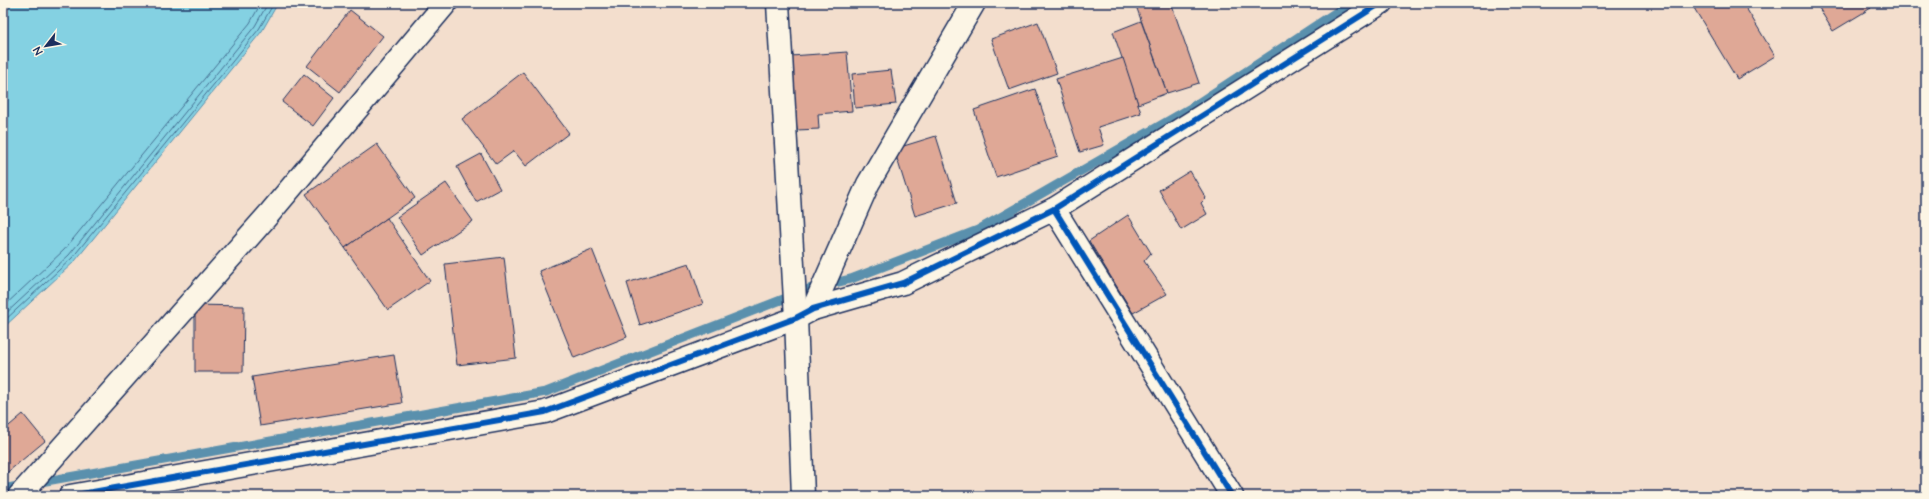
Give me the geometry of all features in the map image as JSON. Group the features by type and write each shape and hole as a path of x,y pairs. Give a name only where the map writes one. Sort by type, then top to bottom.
{"street":[{"path":"19,496 269,214 446,3"},
{"path":"778,3 804,313 803,496"},
{"path":"804,313 868,184 974,3"},
{"path":"70,496 116,492 545,412 804,313 903,283 1054,209 1381,3"},
{"path":"1054,209 1232,496"}],"water":[{"path":"3,3 278,3 262,31 75,261 3,328"}],"building":[{"path":"1135,3 1171,3 1199,83 1167,93"},
{"path":"1691,3 1743,3 1775,56 1737,79"},
{"path":"1816,3 1867,3 1871,8 1833,31"},
{"path":"350,10 383,36 340,92 307,66"},
{"path":"1141,21 1167,93 1138,104 1113,32"},
{"path":"1038,22 1057,73 1009,90 991,39"},
{"path":"847,52 852,111 818,114 819,129 797,130 791,56"},
{"path":"1123,58 1141,113 1098,127 1104,145 1080,152 1056,79"},
{"path":"891,70 896,104 855,108 852,74"},
{"path":"523,72 569,133 526,166 514,151 496,164 462,119"},
{"path":"304,74 334,98 313,126 282,102"},
{"path":"1035,89 1058,156 996,177 974,110"},
{"path":"936,136 957,203 915,216 894,149"},
{"path":"377,144 415,198 345,248 306,194"},
{"path":"481,154 500,189 476,202 457,167"},
{"path":"1190,171 1206,198 1201,203 1207,214 1181,230 1159,190"},
{"path":"446,183 473,221 423,255 397,217"},
{"path":"1128,215 1151,253 1144,261 1167,294 1133,313 1089,241"},
{"path":"387,218 430,281 388,310 345,248"},
{"path":"592,249 627,337 574,358 539,271"},
{"path":"504,257 516,358 457,365 445,264"},
{"path":"689,263 703,304 640,325 627,283"},
{"path":"195,305 244,306 243,372 195,372"},
{"path":"394,355 402,403 260,426 252,377"},
{"path":"23,414 45,441 3,476 3,431"}],"waterway":[{"path":"35,483 546,392 809,289 851,279 978,230 1189,109 1350,3"},
{"path":"3,489 23,485"}],"cycle path":[{"path":"70,496 545,412 796,318 813,309 903,283 1054,209 1381,3"},
{"path":"1054,209 1232,496"}]}
